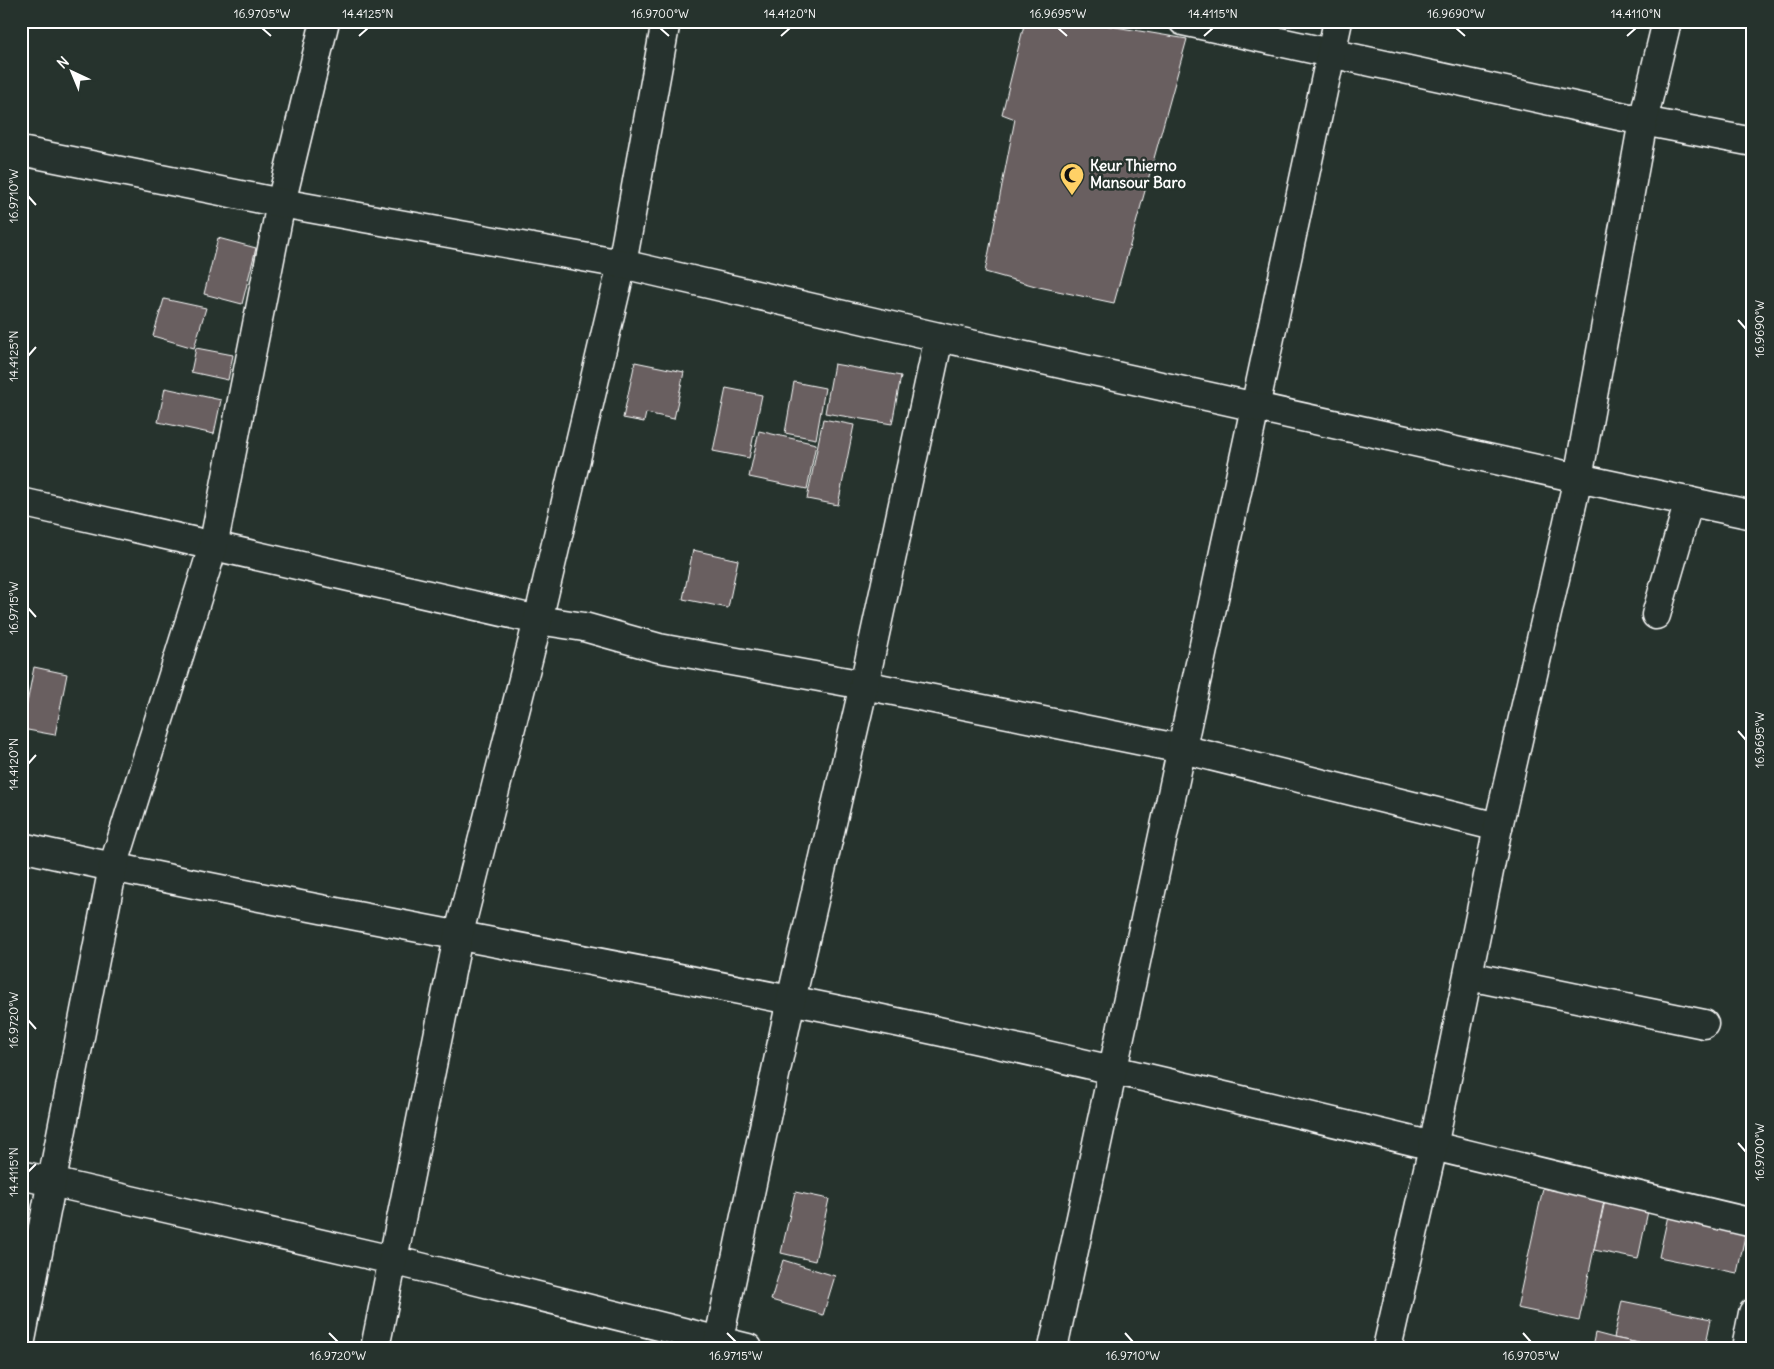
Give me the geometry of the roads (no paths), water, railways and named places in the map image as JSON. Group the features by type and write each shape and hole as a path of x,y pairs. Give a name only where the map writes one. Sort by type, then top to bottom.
{"street":[{"path":"21,1340 113,867 214,547 281,202 325,21"},
{"path":"375,1348 458,936 538,620 622,264 666,21"},
{"path":"1183,21 1643,121 1753,142"},
{"path":"1054,1348 1338,21"},
{"path":"1388,1348 1433,1147 1498,827 1578,478 1643,121 1667,21"},
{"path":"21,151 281,202 622,264 939,337 1753,515"},
{"path":"718,1345 791,1000 864,685 939,337"},
{"path":"1656,615 1689,501"},
{"path":"21,502 538,620 584,627 659,648 864,685 1182,749 1498,827"},
{"path":"21,846 113,867 791,1000 1114,1070 1753,1223"},
{"path":"1469,976 1704,1024"},
{"path":"21,1175 392,1260 718,1345 748,1348"},
{"path":"1746,1348 1753,1314"}],"place":[{"name":"Keur Thierno Mansour Baro","path":"1072,196"}]}
